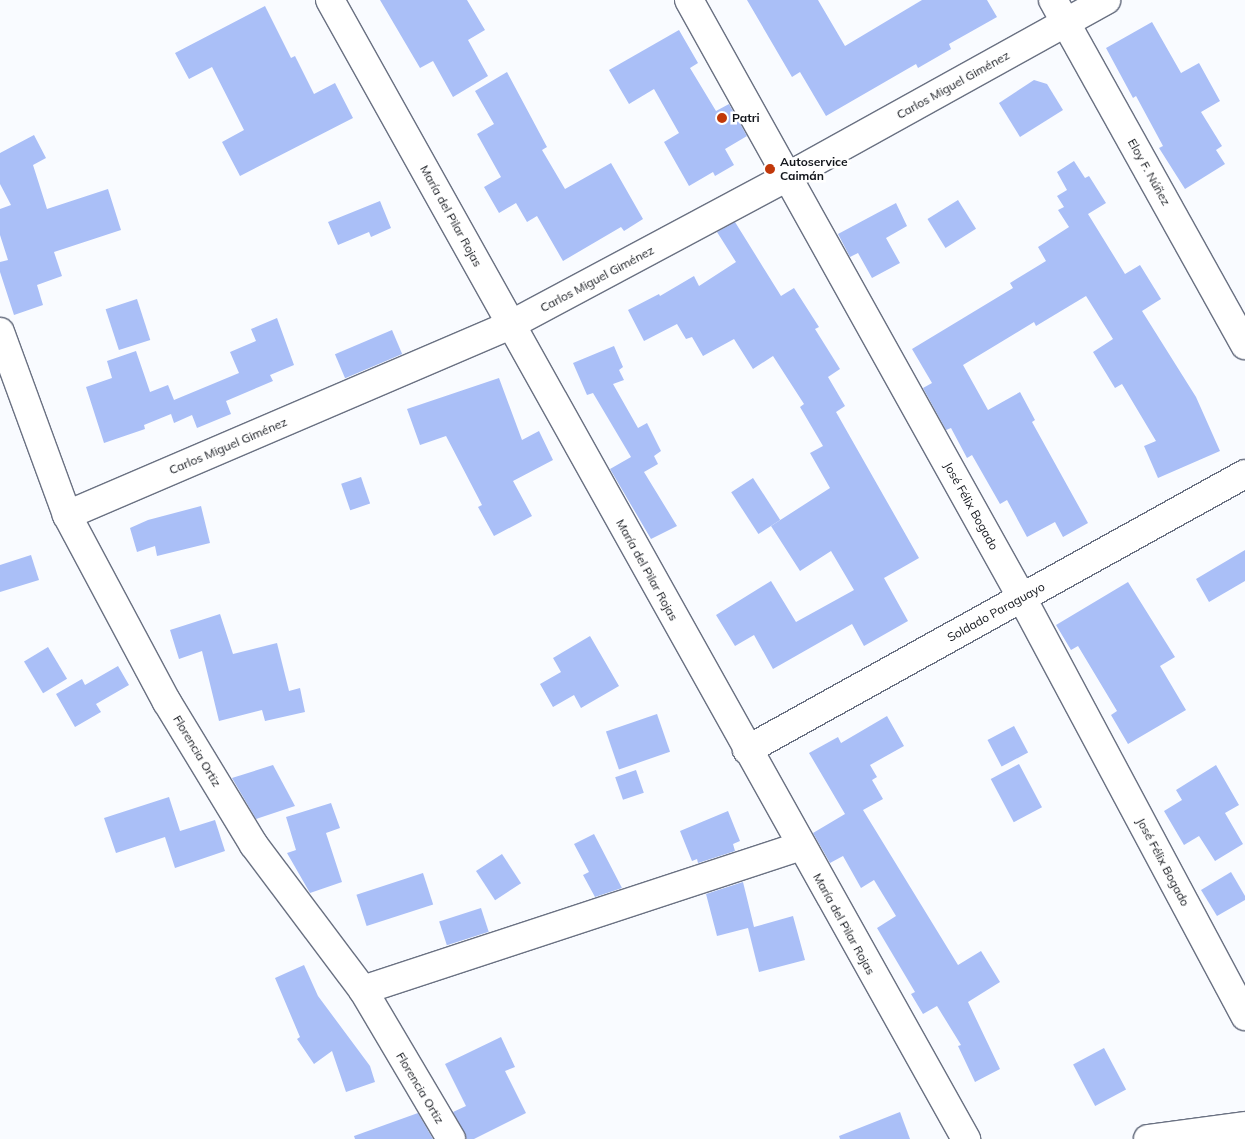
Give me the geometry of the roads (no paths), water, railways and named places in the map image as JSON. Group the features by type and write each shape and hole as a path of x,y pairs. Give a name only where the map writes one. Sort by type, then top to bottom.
{"street":[{"name":"María del Pilar Rojas","path":"330,0 512,324 747,750 966,1139"},
{"name":"José Félix Bogado","path":"690,0 1022,598 1245,1016"},
{"name":"Carlos Miguel Giménez","path":"67,515 512,324 787,177 1059,11 1106,0"},
{"name":"Eloy F. Núñez","path":"1059,11 1245,345"},
{"name":"Florencia Ortiz","path":"0,332 67,515 167,702 254,845 363,990 450,1139"},
{"name":"Soldado Paraguayo","path":"747,750 1245,474"},
{"path":"363,990 801,846"},
{"path":"1148,1139 1245,1126"}],"place":[{"name":"Patri","path":"722,118"},
{"name":"Autoservice Caimán","path":"770,169"}]}
